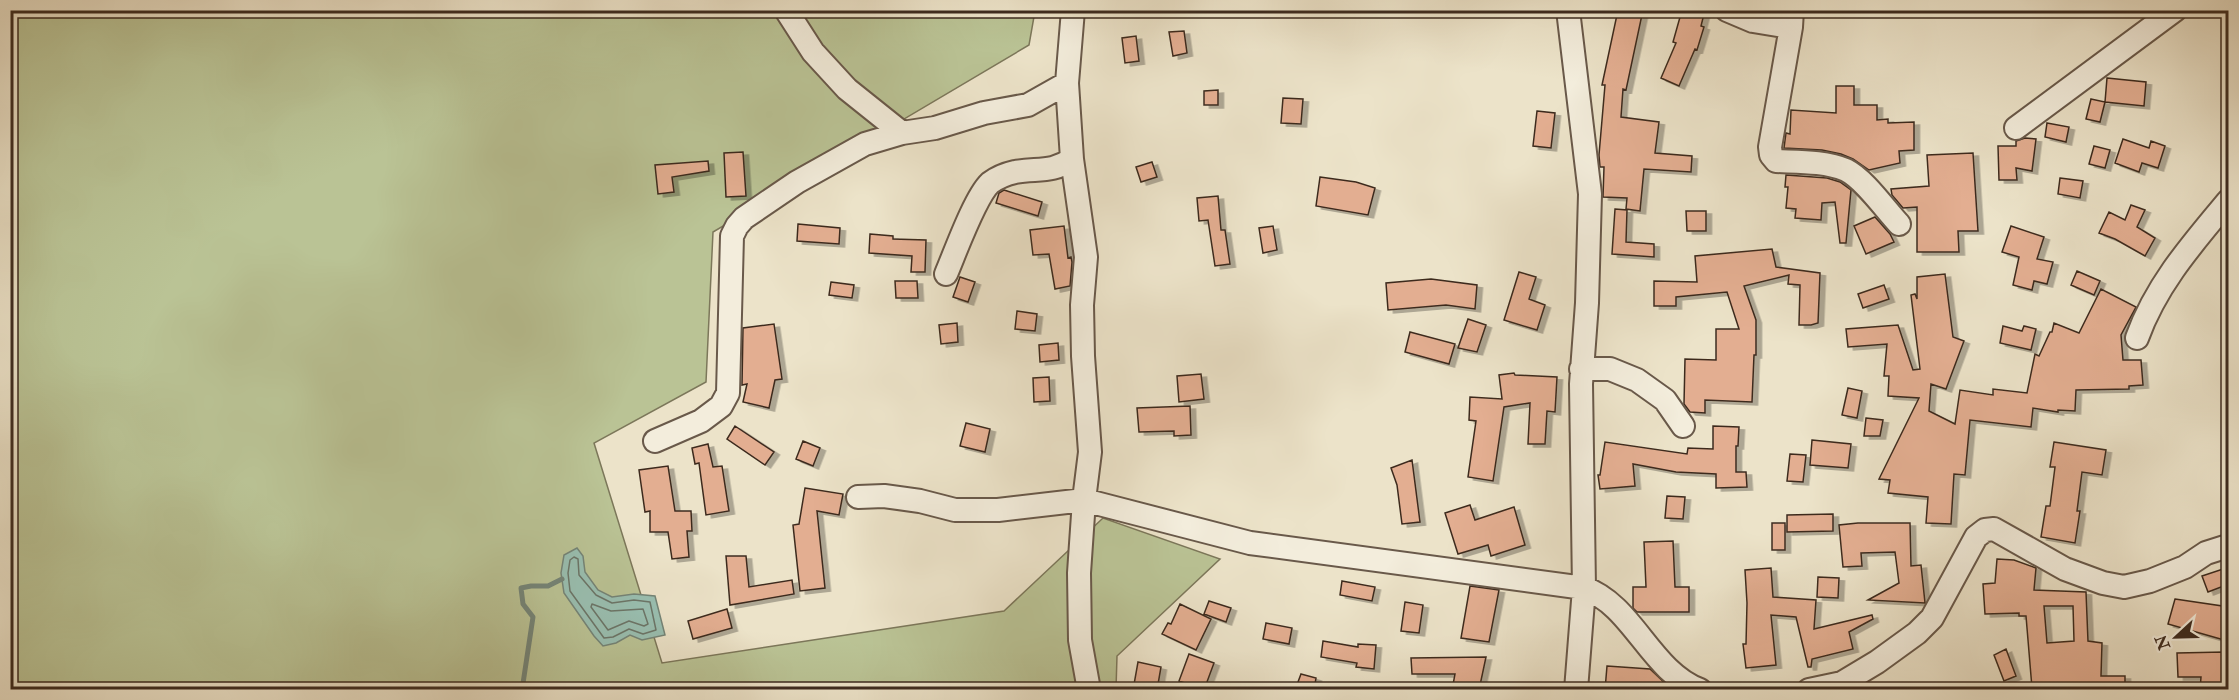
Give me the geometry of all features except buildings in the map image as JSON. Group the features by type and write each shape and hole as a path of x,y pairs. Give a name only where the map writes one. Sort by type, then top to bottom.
{"street":[{"path":"786,10 813,52 847,89 902,133"},
{"path":"1073,10 1067,83 1072,159 1086,257 1082,306 1083,356 1090,453 1079,573 1080,628 1089,690"},
{"path":"1568,10 1590,194 1587,303 1581,369 1584,588 1576,690"},
{"path":"1727,10 1753,21 1792,19 1770,147 1771,155 1776,161 1815,163 1846,170 1899,224"},
{"path":"2016,128 2175,10"},
{"path":"654,441 701,421 721,406 728,393 732,236 744,218 797,182 865,144 902,133 935,128 984,113 1028,105 1067,83"},
{"path":"946,274 971,217 989,184 1003,175 1055,169 1072,159"},
{"path":"2137,338 2159,290 2183,255 2229,201"},
{"path":"1581,369 1610,369 1637,380 1665,400 1683,426"},
{"path":"858,497 884,496 920,501 955,510 998,510 1084,500 1250,543 1584,588 1597,592 1609,600 1663,663 1691,686 1700,690"},
{"path":"1809,690 1842,683 1877,662 1917,633 1932,618 1976,537 1985,530 1994,530 2065,569 2103,583 2124,587 2159,578 2185,567 2206,553 2229,546"}],"shaded area":[{"path":"10,11 1035,11 1029,45 713,232 706,382 594,443 662,663 1004,611 1103,518 1220,559 1117,656 1116,689 11,689"}],"water":[{"path":"577,548 583,556 585,572 598,590 612,597 634,594 655,596 665,635 642,640 630,635 616,643 603,646 564,593 561,573 564,555"}],"waterway":[{"path":"522,690 533,617 523,604 521,588 548,586 562,579"}]}
